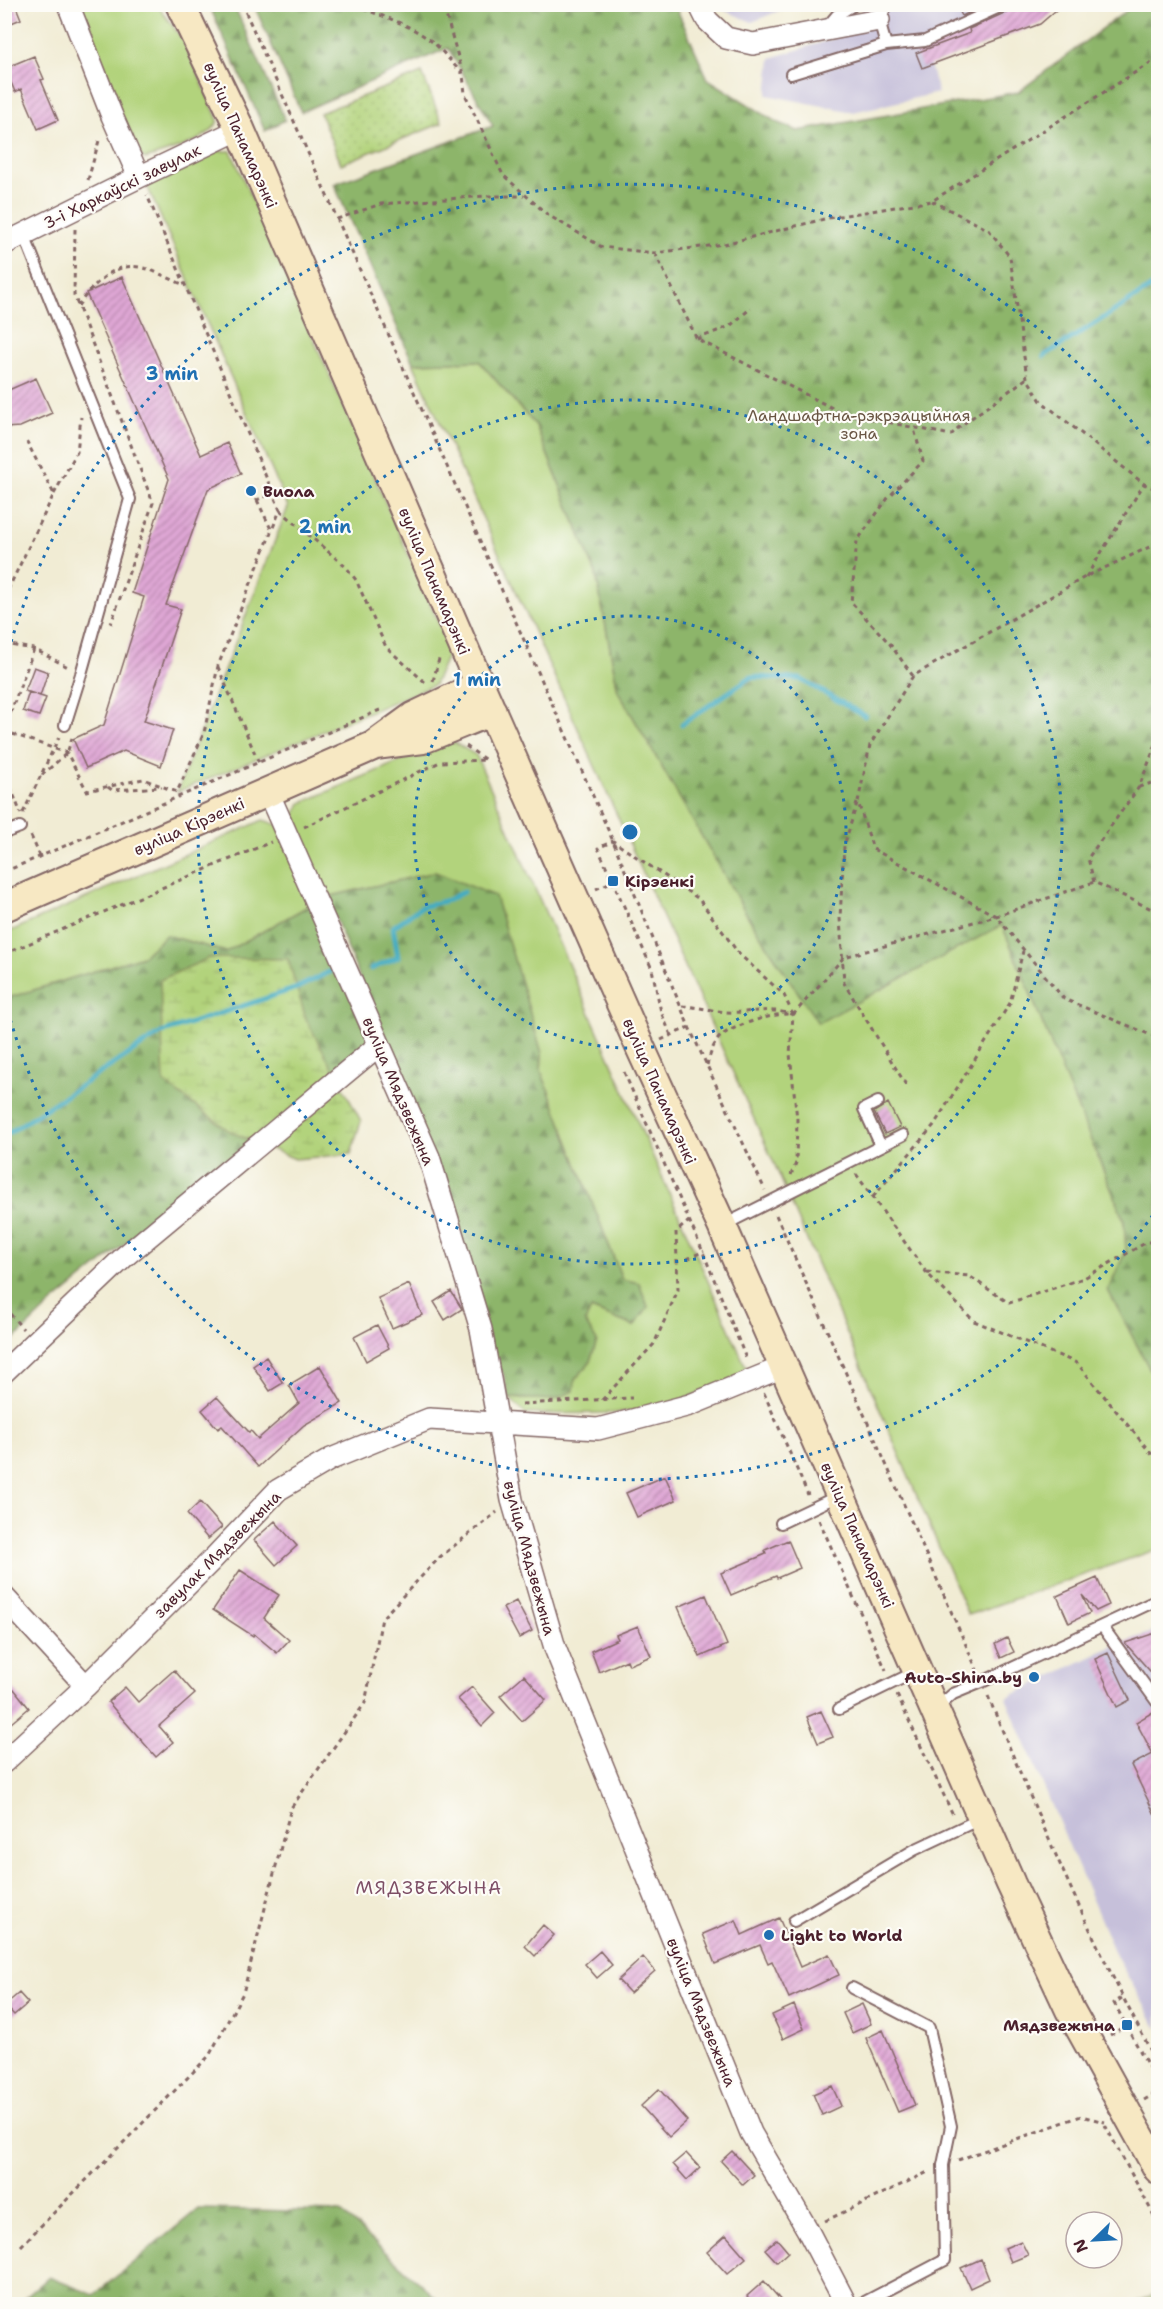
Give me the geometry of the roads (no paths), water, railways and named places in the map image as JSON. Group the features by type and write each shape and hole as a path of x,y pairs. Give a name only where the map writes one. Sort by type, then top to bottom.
{"main road":[{"name":"вуліца Панамарэнкі","path":"180,4 240,129 480,685 918,1671 935,1711 971,1823 1070,2010 1158,2169"},
{"name":"вуліца Кірэенкі","path":"4,907 373,746 413,717 480,685"},
{"name":"вуліца Кірэенкі","path":"373,746 423,740 492,711"}],"street":[{"path":"68,4 112,116 139,177"},
{"path":"699,4 707,20 726,38 753,44 823,32 884,12"},
{"name":"3-і Харкаўскі завулак","path":"4,244 79,212 139,177 240,129"},
{"name":"вуліца Мядзвежына","path":"268,792 429,1157 481,1329 512,1500 555,1648 751,2133 807,2229 846,2304"},
{"path":"4,1372 124,1257 380,1045"},
{"name":"завулак Мядзвежына","path":"4,1762 86,1686 210,1562 278,1490 331,1460 429,1419 495,1414 598,1429 690,1406 783,1367"},
{"path":"4,1598 86,1686"}],"lane":[{"path":"823,32 837,15 855,4"},
{"path":"791,74 886,45 925,41 1006,4"},
{"path":"884,12 886,45"},
{"path":"24,235 129,499 65,725"},
{"path":"4,833 21,821"},
{"path":"878,1102 864,1109 881,1146"},
{"path":"722,1226 903,1135"},
{"path":"781,1523 840,1495"},
{"path":"935,1711 953,1694 1150,1603 1158,1603"},
{"path":"1102,1626 1157,1702"},
{"path":"839,1709 918,1671"},
{"path":"794,1921 914,1851 971,1823"},
{"path":"852,1988 929,2028 951,2126 943,2165 945,2260 861,2304"}],"waterway":[{"path":"1044,356 1158,283"},
{"path":"682,724 751,677 800,679 865,716"},
{"path":"371,969 398,957 393,927 421,907 448,900 463,892"},
{"path":"4,1136 161,1033 297,988 331,971"}],"place":[{"name":"Виола","path":"251,491"},
{"name":"Кірэенкі","path":"613,881"},
{"name":"Auto-Shina.by","path":"1034,1677"},
{"name":"Light to World","path":"769,1935"},
{"name":"Мядзвежына","path":"1127,2025"}],"district":[{"name":"МЯДЗВЕЖЫНА","path":"429,1888"}],"park label":[{"name":"Ландшафтна-рэкрэацыйная зона","path":"859,424"}]}
